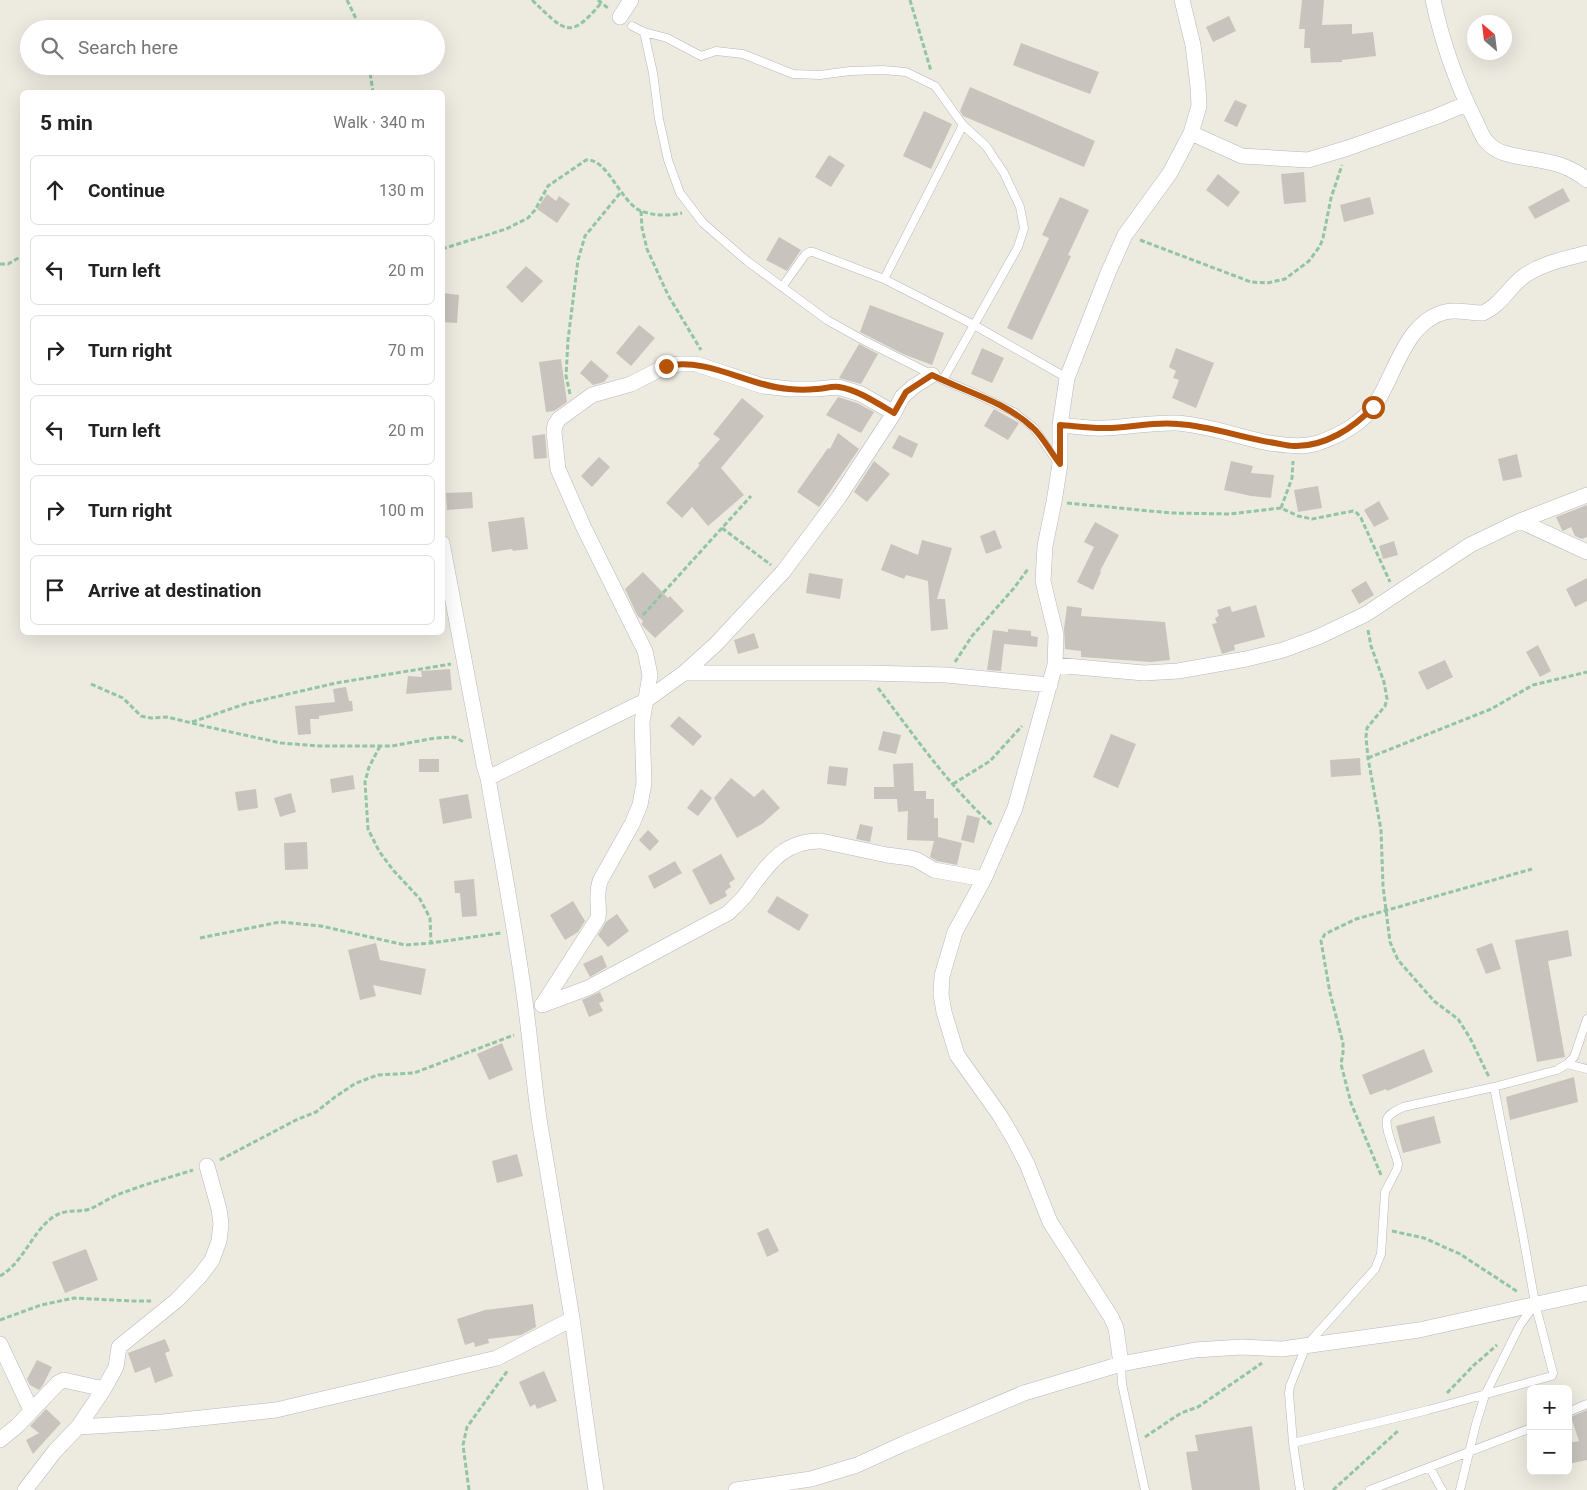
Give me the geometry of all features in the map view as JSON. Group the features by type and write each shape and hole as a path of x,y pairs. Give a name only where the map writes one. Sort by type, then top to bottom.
{"street":[{"path":"626,21 630,0"},
{"path":"1121,1364 1116,1328 1111,1317 1050,1222 1027,1164 1015,1140 958,1056 950,1036 941,994 942,976 955,932 984,880 1015,808 1055,665 1056,635 1043,581 1045,546 1060,464 1060,425 1067,378 1108,273 1126,235 1170,173 1191,133 1198,106 1198,86 1193,45 1182,0"},
{"path":"1433,0 1440,29 1466,104 1484,139 1492,147 1503,153 1554,162 1578,172 1587,180"},
{"path":"1191,133 1236,154 1249,157 1308,160 1348,148 1466,104"},
{"path":"1060,425 1102,428 1176,423 1207,428 1264,442 1294,446 1316,444 1331,438 1366,415 1379,398 1416,331 1426,322 1446,312 1483,313 1493,308 1522,277 1533,270 1587,253"},
{"path":"543,1004 598,918 599,911 596,891 632,824 640,805 644,783 642,722 650,675 645,651 584,528 558,468 555,425 559,419 592,395 631,384 666,366 679,364 696,364 763,386 790,390 838,387 861,394 894,413"},
{"path":"488,778 645,701 684,673 716,644 783,572 840,497 906,392 938,378"},
{"path":"1055,665 1136,674 1178,671 1246,659 1283,650 1318,637 1366,614 1470,545 1520,521 1587,495"},
{"path":"1520,521 1587,552"},
{"path":"445,559 488,778 514,931 540,1126 556,1213 596,1490"},
{"path":"684,673 946,675 1050,685"},
{"path":"526,1010 588,988 728,913 743,898 761,872 782,851 794,844 821,840 887,855 910,858 918,860 934,870 984,880"},
{"path":"25,1490 55,1451 78,1428 104,1389 116,1367 120,1347 177,1300 200,1276 212,1260 219,1242 221,1224 219,1209 207,1166"},
{"path":"736,1490 811,1479 857,1465 1024,1393 1121,1364 1195,1350 1242,1347 1282,1349 1419,1330 1587,1292"},
{"path":"78,1428 163,1422 276,1410 497,1358 572,1319"},
{"path":"0,1344 31,1410"},
{"path":"0,1440 58,1383 64,1380 104,1389"}],"lane":[{"path":"626,21 644,32 667,38 701,56 716,52 743,54 793,74 820,75 850,71 883,70 906,72 935,86 963,125 986,146 1004,173 1020,207 1024,228 1018,247 974,325 938,378"},
{"path":"644,32 668,160 680,193 702,223 735,251 827,320 938,378 1014,412 1034,428 1060,464"},
{"path":"884,279 963,125"},
{"path":"782,286 805,255 813,252 884,279 974,325 1067,378"},
{"path":"1300,1490 1293,1443 1290,1386 1306,1346 1375,1269 1381,1254 1385,1192 1398,1164 1387,1127 1387,1119 1392,1113 1403,1107 1494,1087 1557,1070 1574,1057 1587,1019"},
{"path":"1567,1064 1587,1069"},
{"path":"1293,1443 1428,1410 1552,1376 1553,1373 1535,1303 1494,1087"},
{"path":"1460,1490 1468,1453 1485,1395 1520,1325 1535,1303"},
{"path":"1121,1364 1122,1384 1145,1490"},
{"path":"1572,1410 1587,1404"},
{"path":"1370,1490 1527,1430"},
{"path":"1430,1468 1442,1490"}],"path":[{"path":"347,0 357,20"},
{"path":"532,0 558,24 566,28 582,24 602,3"},
{"path":"910,0 935,86"},
{"path":"369,75 372,90"},
{"path":"1126,235 1251,282 1267,283 1285,279 1309,261 1320,246 1331,198 1348,148"},
{"path":"445,248 506,229 528,218 535,210 548,186 586,160 600,165 628,201 641,211 663,215 685,214 702,223"},
{"path":"574,408 566,376 568,340 578,260 585,236 621,192"},
{"path":"641,211 646,249 668,295 712,369"},
{"path":"0,264 8,264 20,257"},
{"path":"1281,508 1292,478 1294,446"},
{"path":"633,627 751,496"},
{"path":"1054,502 1171,513 1230,514 1281,508 1298,516 1312,519 1353,511 1357,513 1396,593"},
{"path":"722,528 783,572"},
{"path":"946,675 972,636 1030,567"},
{"path":"1366,614 1371,646 1384,682 1387,699 1385,706 1368,728 1366,736 1381,830 1383,886 1390,942 1398,960 1434,1001 1458,1019 1470,1038 1494,1087"},
{"path":"190,723 245,704 336,683 464,662"},
{"path":"1368,758 1491,708 1533,685 1587,672"},
{"path":"867,673 953,784 982,816 1003,834"},
{"path":"91,684 123,698 141,716 151,718 167,717 282,743 319,746 392,746 435,738 454,737 466,744"},
{"path":"953,784 990,761 1024,723"},
{"path":"381,746 369,768 365,782 368,829 378,851 420,900 430,918 432,943"},
{"path":"1385,1192 1380,1170 1351,1103 1341,1064 1343,1043 1330,993 1321,941 1324,934 1356,920 1532,869"},
{"path":"200,938 280,922 321,926 404,945 432,943 514,931"},
{"path":"0,1276 11,1270 42,1227 59,1214 88,1209 149,1183 207,1166 296,1120 316,1112 356,1083 378,1075 414,1073 527,1030"},
{"path":"1383,1229 1424,1238 1460,1254 1535,1303"},
{"path":"0,1320 41,1305 74,1298 132,1301 177,1300"},
{"path":"1428,1410 1500,1342"},
{"path":"1134,1445 1181,1413 1198,1407 1282,1349"},
{"path":"469,1490 463,1445 467,1427 514,1363"},
{"path":"1333,1490 1398,1430 1406,1425"}],"building":[{"path":"1302,0 1324,0 1322,25 1352,24 1352,34 1373,32 1376,56 1342,60 1342,62 1311,63 1310,48 1304,48 1305,29 1299,29"},
{"path":"1229,16 1236,31 1213,42 1206,27"},
{"path":"1021,43 1099,72 1090,94 1013,65"},
{"path":"970,87 1095,141 1084,167 963,116 960,111"},
{"path":"1235,100 1247,105 1237,127 1224,121"},
{"path":"924,111 952,124 931,169 903,156"},
{"path":"829,155 845,165 831,187 815,177"},
{"path":"1304,172 1306,202 1284,204 1281,174"},
{"path":"1218,174 1240,192 1228,207 1206,190"},
{"path":"1563,188 1570,201 1535,219 1528,207"},
{"path":"547,194 556,201 559,196 570,204 557,223 537,209"},
{"path":"1060,197 1089,210 1068,255 1071,256 1032,340 1007,328 1049,238 1042,235"},
{"path":"1370,197 1374,214 1344,222 1340,205"},
{"path":"779,237 801,250 787,271 766,260"},
{"path":"526,266 543,281 522,303 506,287"},
{"path":"445,293 459,295 457,323 445,322"},
{"path":"870,305 944,333 932,365 903,354 860,332"},
{"path":"639,325 655,338 631,366 616,353"},
{"path":"859,344 878,354 861,384 839,378"},
{"path":"982,348 1004,358 992,383 971,374"},
{"path":"1176,348 1214,363 1196,408 1172,398 1179,380 1173,378 1176,371 1169,367"},
{"path":"561,359 567,402 554,411 546,412 539,362"},
{"path":"591,360 609,376 604,382 593,385 580,373"},
{"path":"838,397 857,403 874,412 861,433 826,415"},
{"path":"742,398 764,416 721,468 744,495 708,526 692,507 682,518 666,503 720,439 713,434"},
{"path":"994,409 1019,423 1008,440 984,426"},
{"path":"838,433 859,449 819,507 797,492 828,448 830,449"},
{"path":"545,434 547,458 534,459 532,436"},
{"path":"899,435 918,444 912,458 892,448"},
{"path":"1517,454 1522,477 1503,481 1498,459"},
{"path":"599,457 610,467 592,487 581,476"},
{"path":"874,461 890,474 867,502 854,492"},
{"path":"1231,461 1253,466 1251,473 1274,475 1271,498 1224,490"},
{"path":"1318,486 1322,508 1298,512 1294,490"},
{"path":"472,492 473,508 447,510 446,493"},
{"path":"1379,501 1389,519 1374,527 1364,510"},
{"path":"1587,505 1587,537 1582,539 1575,536 1571,527 1563,531 1556,517"},
{"path":"524,517 528,549 492,552 488,522"},
{"path":"1095,522 1119,535 1100,571 1093,590 1077,582 1094,547 1084,542"},
{"path":"995,530 1002,548 986,554 980,536"},
{"path":"922,540 952,548 937,599 945,599 948,629 931,631 928,581 906,575 904,579 881,570 891,544 918,555"},
{"path":"1394,541 1398,555 1383,559 1379,546"},
{"path":"643,572 668,598 670,596 684,611 655,638 642,625 643,621 637,615 625,589"},
{"path":"809,573 843,579 840,599 806,593"},
{"path":"1587,578 1587,601 1575,607 1566,589"},
{"path":"1366,581 1374,595 1359,604 1351,590"},
{"path":"1256,605 1265,637 1234,645 1235,650 1222,654 1212,624 1217,623 1215,618 1219,616 1217,610 1230,606 1232,612"},
{"path":"1067,606 1082,608 1081,616 1165,622 1170,660 1151,662 1081,657 1081,651 1065,649 1064,629"},
{"path":"1008,629 1031,631 1031,636 1038,637 1037,647 1004,644 1001,671 987,670 993,630 1008,632"},
{"path":"754,633 759,648 738,654 734,640"},
{"path":"1538,645 1551,671 1540,677 1526,652"},
{"path":"1445,660 1453,677 1427,690 1418,672"},
{"path":"450,669 452,690 406,694 408,676 422,677 421,671"},
{"path":"346,687 349,701 352,701 353,711 319,716 319,719 310,719 311,734 298,735 295,706 335,702 333,689"},
{"path":"679,716 702,736 693,746 670,726"},
{"path":"883,731 901,735 896,754 878,750"},
{"path":"1111,734 1136,744 1118,788 1093,777"},
{"path":"1360,758 1361,775 1331,777 1330,760"},
{"path":"419,759 439,759 439,772 419,772"},
{"path":"913,763 914,791 926,791 926,799 934,799 934,818 938,818 938,837 962,843 957,865 937,861 930,857 934,841 907,840 908,811 898,812 897,799 874,799 874,787 894,787 893,764"},
{"path":"829,766 848,768 846,786 827,784"},
{"path":"353,775 355,789 332,793 330,779"},
{"path":"731,778 754,797 763,789 780,808 762,824 737,838 714,798"},
{"path":"256,789 258,808 238,811 235,792"},
{"path":"701,789 712,798 698,816 687,808"},
{"path":"291,793 296,812 280,817 274,798"},
{"path":"468,794 472,818 443,824 439,799"},
{"path":"967,815 980,818 974,843 961,840"},
{"path":"860,824 873,827 870,842 856,839"},
{"path":"648,830 659,841 650,851 639,840"},
{"path":"307,842 308,869 285,870 284,843"},
{"path":"721,854 735,879 729,883 731,887 725,891 727,896 710,905 692,870"},
{"path":"675,861 682,873 654,889 648,876"},
{"path":"474,879 477,916 462,917 460,893 455,893 454,881"},
{"path":"777,896 809,915 799,931 767,912"},
{"path":"573,901 585,921 578,932 565,940 550,915"},
{"path":"617,914 629,931 608,947 598,935 606,922"},
{"path":"1568,930 1572,956 1548,961 1565,1057 1537,1062 1515,940"},
{"path":"376,943 380,960 426,969 421,995 373,985 376,996 360,1000 348,950"},
{"path":"1492,943 1501,969 1486,974 1476,949"},
{"path":"602,955 607,967 590,977 583,964"},
{"path":"600,992 604,1001 599,1003 603,1011 589,1017 582,1000"},
{"path":"502,1043 513,1070 489,1080 477,1054"},
{"path":"1424,1049 1433,1072 1387,1091 1386,1089 1370,1095 1362,1075"},
{"path":"1574,1077 1578,1102 1510,1120 1506,1097"},
{"path":"1434,1116 1441,1143 1403,1153 1396,1126"},
{"path":"517,1154 523,1176 497,1183 492,1161"},
{"path":"768,1228 779,1251 767,1257 757,1233"},
{"path":"86,1249 98,1280 65,1293 52,1262"},
{"path":"533,1304 536,1327 521,1335 488,1339 489,1343 475,1347 474,1342 465,1345 457,1319 485,1310"},
{"path":"165,1339 170,1351 165,1353 173,1376 155,1383 150,1367 135,1373 128,1353"},
{"path":"37,1360 52,1367 39,1390 30,1385 27,1379"},
{"path":"544,1371 557,1401 537,1409 535,1404 530,1407 519,1382"},
{"path":"46,1409 61,1423 33,1454 26,1440 39,1433 30,1426"},
{"path":"1587,1410 1587,1460 1572,1463 1572,1442 1579,1441 1572,1417"},
{"path":"1252,1426 1260,1490 1192,1490 1186,1452 1198,1451 1195,1435"}],"route":[{"path":"666,366 696,364 763,386 790,390 838,387 861,394 894,413 906,392 932,375 1014,412 1034,428 1060,464 1060,425 1102,428 1176,423 1207,428 1264,442 1294,446 1316,444 1338,434 1356,423 1373,407"}]}
